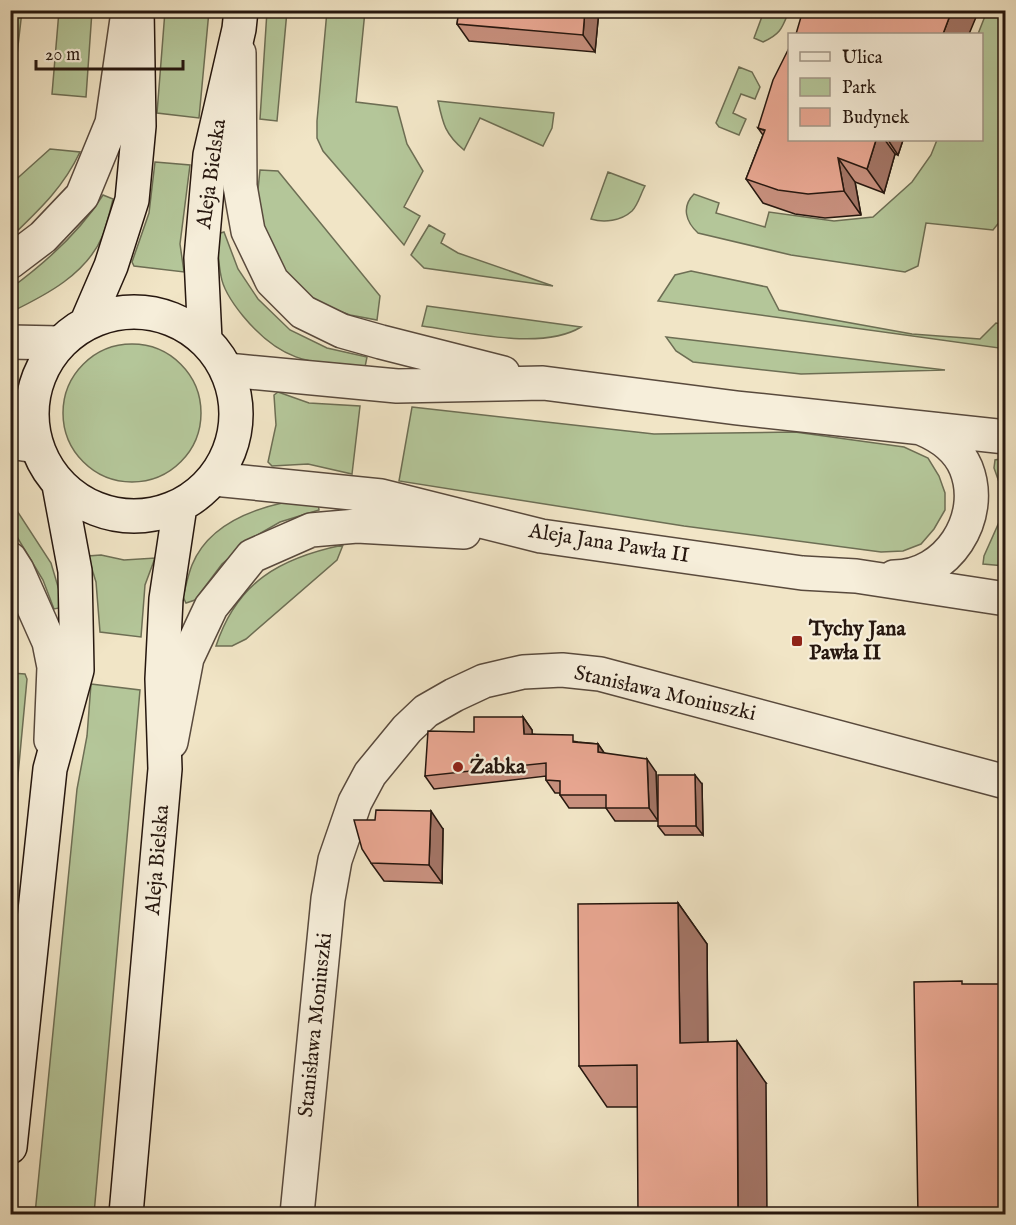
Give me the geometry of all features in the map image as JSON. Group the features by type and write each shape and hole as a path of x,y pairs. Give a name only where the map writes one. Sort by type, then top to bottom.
{"street":[{"path":"10,262 43,237 82,196 112,123 128,10"},
{"path":"86,324 111,266 132,200 139,126 137,10"},
{"path":"240,20 240,186 248,231 272,281 303,312 342,331 543,383 737,408 1005,437"},
{"name":"Aleja Bielska","path":"205,340 201,258 210,155 240,20"},
{"path":"116,313 148,313 179,322 205,340 218,354 227,370 236,398 236,427 229,454 214,479 199,495 180,506 149,516 116,516 86,505 59,485 23,444 31,419 33,392 44,366 60,343 72,332 86,324 116,313"},
{"path":"10,342 60,343"},
{"path":"227,370 397,386 543,383"},
{"path":"856,576 898,577 925,571 946,557 965,527 970,491 966,469 949,444 938,435 919,427"},
{"name":"Aleja Jana Pawła II","path":"214,479 381,496 541,536 802,573 856,576 1005,599"},
{"path":"50,769 77,670 75,571 59,485"},
{"name":"Aleja Bielska","path":"126,1215 165,769 162,680 166,599 180,506"},
{"path":"165,769 187,658 211,608 252,556 311,530 357,526 541,536"},
{"path":"10,559 49,642 54,667 50,769 10,1147"},
{"name":"Stanisława Moniuszki","path":"297,1215 323,941 335,860 355,802 370,774 407,729 426,711 484,681 523,672 562,670 600,674 1005,782"}],"green space":[{"path":"10,11 22,11 15,72 11,72"},
{"path":"59,11 92,11 86,97 52,94"},
{"path":"165,11 209,11 199,118 157,113"},
{"path":"267,11 287,11 277,121 260,119"},
{"path":"327,11 365,11 356,102 397,107 407,144 423,171 404,207 420,216 404,245 323,151 317,138"},
{"path":"764,11 789,11 780,30 763,42 754,38"},
{"path":"987,11 1006,11 1005,215 993,230 926,223 918,266 905,272 791,255 698,233 690,224 686,209 694,194 719,203 716,213 765,227 769,212 834,221 873,217 912,182 931,155 937,141 983,141 983,33 978,33"},
{"path":"739,67 752,72 760,87 755,99 741,94 733,113 746,119 739,135 719,127 716,123"},
{"path":"438,101 554,113 552,128 543,146 480,118 464,150 446,128"},
{"path":"50,149 80,152 58,188 11,237 11,184"},
{"path":"155,162 190,165 180,244 184,272 134,266 132,262 149,213"},
{"path":"260,170 278,171 380,296 377,320 350,315 325,306 302,290 285,273 261,223 257,199"},
{"path":"608,172 645,186 636,206 628,214 612,220 591,219"},
{"path":"103,195 113,199 103,235 87,261 64,282 11,312 11,288 61,246 84,222"},
{"path":"429,225 445,234 441,243 458,253 553,286 424,268 411,255"},
{"path":"224,232 238,269 258,299 290,330 327,348 367,357 365,367 327,364 297,357 270,343 257,331 236,307 222,281 217,234"},
{"path":"691,271 767,287 779,310 912,334 980,339 996,323 1002,324 999,348 658,301 675,275"},
{"path":"427,306 581,327 565,334 546,338 525,339 482,335 422,326"},
{"path":"666,337 945,370 801,374 693,362 676,351"},
{"path":"132,344 158,349 181,364 196,387 201,413 196,439 181,462 158,477 132,482 106,477 83,462 68,439 63,413 68,387 83,364 106,349"},
{"path":"278,392 309,403 360,406 352,474 308,464 272,466 268,462 276,425 274,395"},
{"path":"412,407 654,434 795,432 904,447 928,458 939,476 945,493 945,510 934,529 921,544 903,551 881,552 684,526 399,481"},
{"path":"1006,458 1005,566 983,564 984,556 1000,520 999,482 994,468 995,460"},
{"path":"10,500 51,563 64,607 54,609 43,580 11,527"},
{"path":"282,503 318,503 319,510 280,522 252,538 222,564 195,600 186,603 183,597 191,569 207,541 242,516"},
{"path":"343,545 337,560 246,639 232,646 216,646 236,605 264,576 300,557"},
{"path":"101,555 124,560 155,558 145,585 141,637 100,632 96,582 88,556"},
{"path":"11,673 25,674 27,679 11,850"},
{"path":"91,684 140,690 94,1214 35,1214 77,789 87,736"}],"building":[{"path":"459,10 585,10 583,35 457,24"},
{"path":"803,10 952,10 943,33 796,33"},
{"path":"788,50 788,141 876,141 867,169 838,158 844,191 808,194 778,190 746,179 765,130 758,128 773,80"},
{"path":"474,717 523,717 524,734 573,735 573,742 598,744 598,752 647,759 649,808 606,808 606,795 560,795 560,781 546,780 546,763 425,776 428,731 474,732"},
{"path":"658,775 695,775 696,826 658,826"},
{"path":"376,810 431,811 429,865 371,863 362,849 354,820 375,820"},
{"path":"678,903 680,1043 737,1041 738,1215 638,1215 637,1065 579,1066 578,904"},
{"path":"962,981 962,984 1005,984 1005,1215 918,1215 914,982"}],"place":[{"name":"Tychy Jana Pawła II","path":"797,641"},
{"name":"Żabka","path":"458,767"}]}
